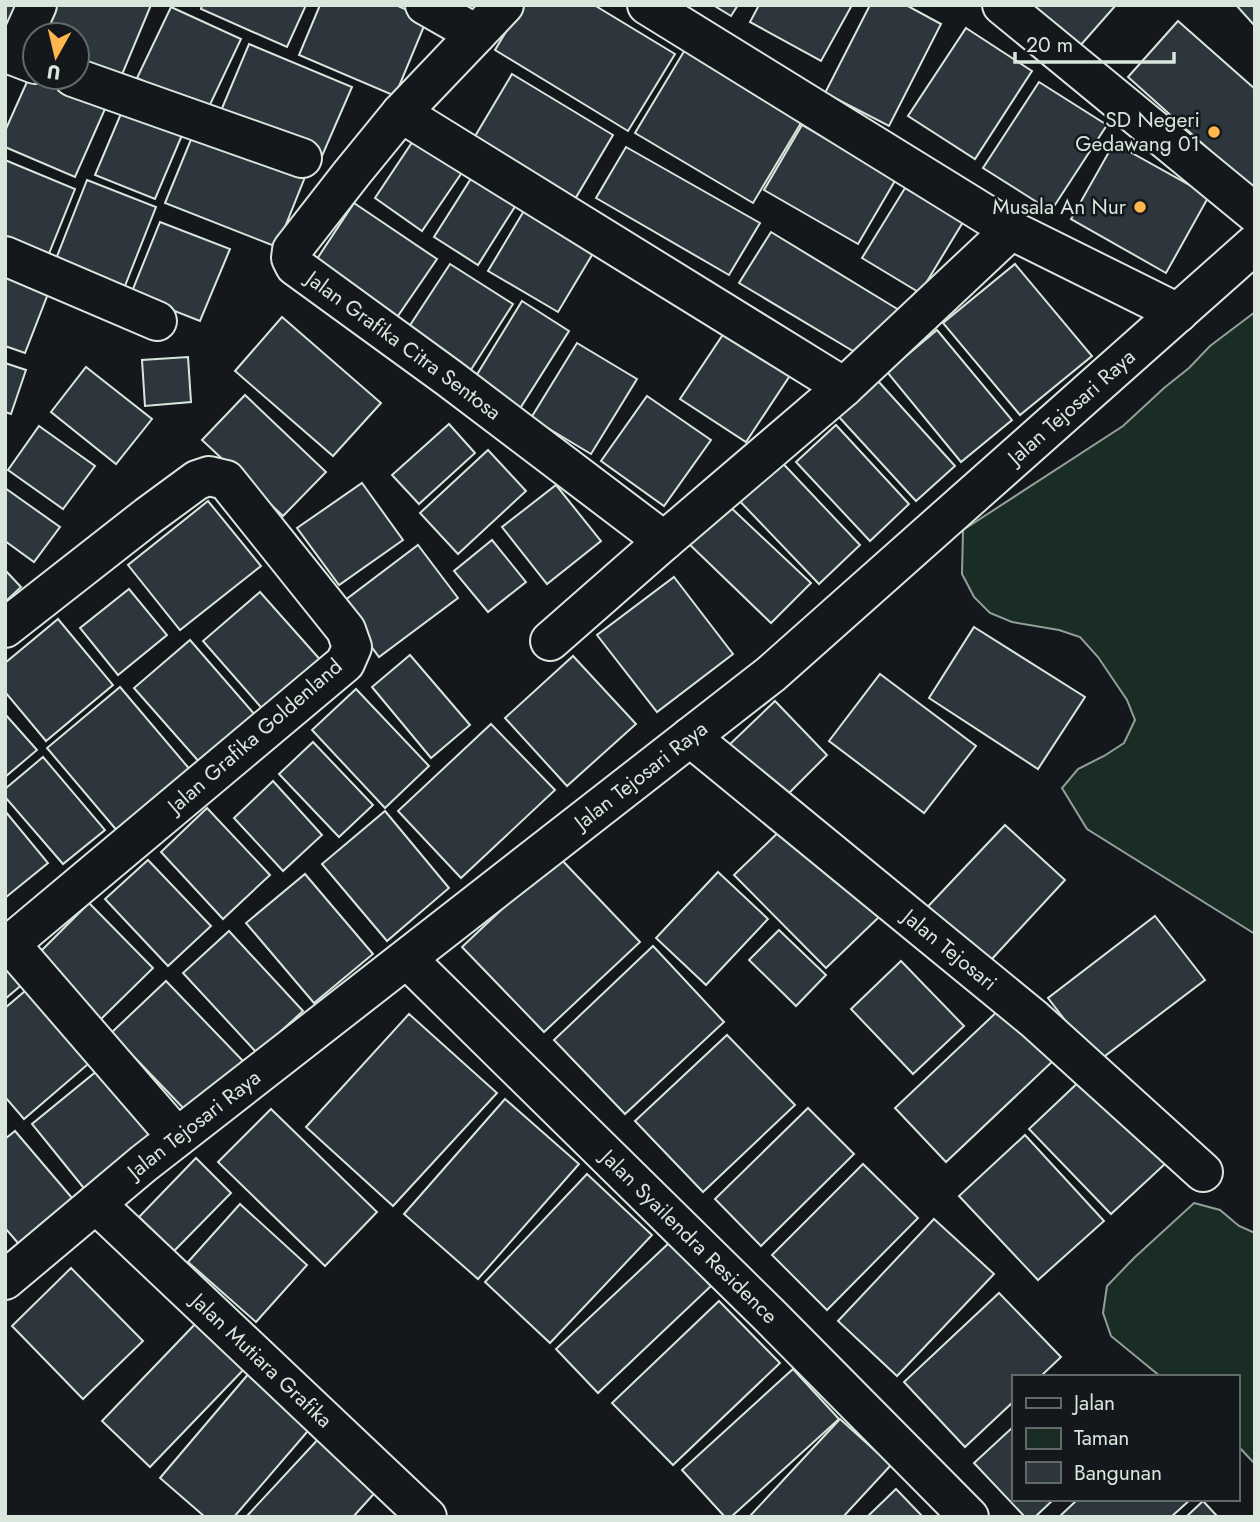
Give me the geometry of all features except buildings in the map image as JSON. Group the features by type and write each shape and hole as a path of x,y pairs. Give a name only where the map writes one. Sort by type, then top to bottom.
{"street":[{"path":"15,62 37,5"},
{"path":"425,5 476,34"},
{"name":"Jalan Grafika Citra Sentosa","path":"504,5 401,113 292,250 291,258 295,266 664,541"},
{"path":"647,5 1011,230 1178,313"},
{"path":"1002,5 1255,212"},
{"path":"91,83 302,158"},
{"path":"401,113 844,387"},
{"path":"550,641 844,387 1011,230"},
{"name":"Jalan Tejosari Raya","path":"5,1280 177,1137 771,674 1255,244"},
{"path":"5,256 157,321"},
{"name":"Jalan Grafika Goldenland","path":"5,628 148,516 197,480 209,476 226,480 346,630 352,647 345,663 8,941 177,1137"},
{"name":"Jalan Tejosari","path":"690,737 1034,1019 1203,1172"},
{"name":"Jalan Syailendra Residence","path":"407,959 970,1517"},
{"name":"Jalan Mutiara Grafika","path":"96,1204 427,1517"}],"green space":[{"path":"1255,312 1255,934 1087,829 1062,788 1078,769 1124,743 1135,720 1127,700 1098,657 1080,637 1059,630 1012,622 990,613 974,597 962,574 963,530 1123,426 1210,346"},
{"path":"1194,1203 1220,1210 1239,1226 1255,1233 1255,1464 1239,1447 1239,1375 1159,1375 1111,1336 1103,1313 1107,1286"}],"place":[{"name":"SD Negeri Gedawang 01","path":"1214,132"},
{"name":"Musala An Nur","path":"1140,207"}]}
